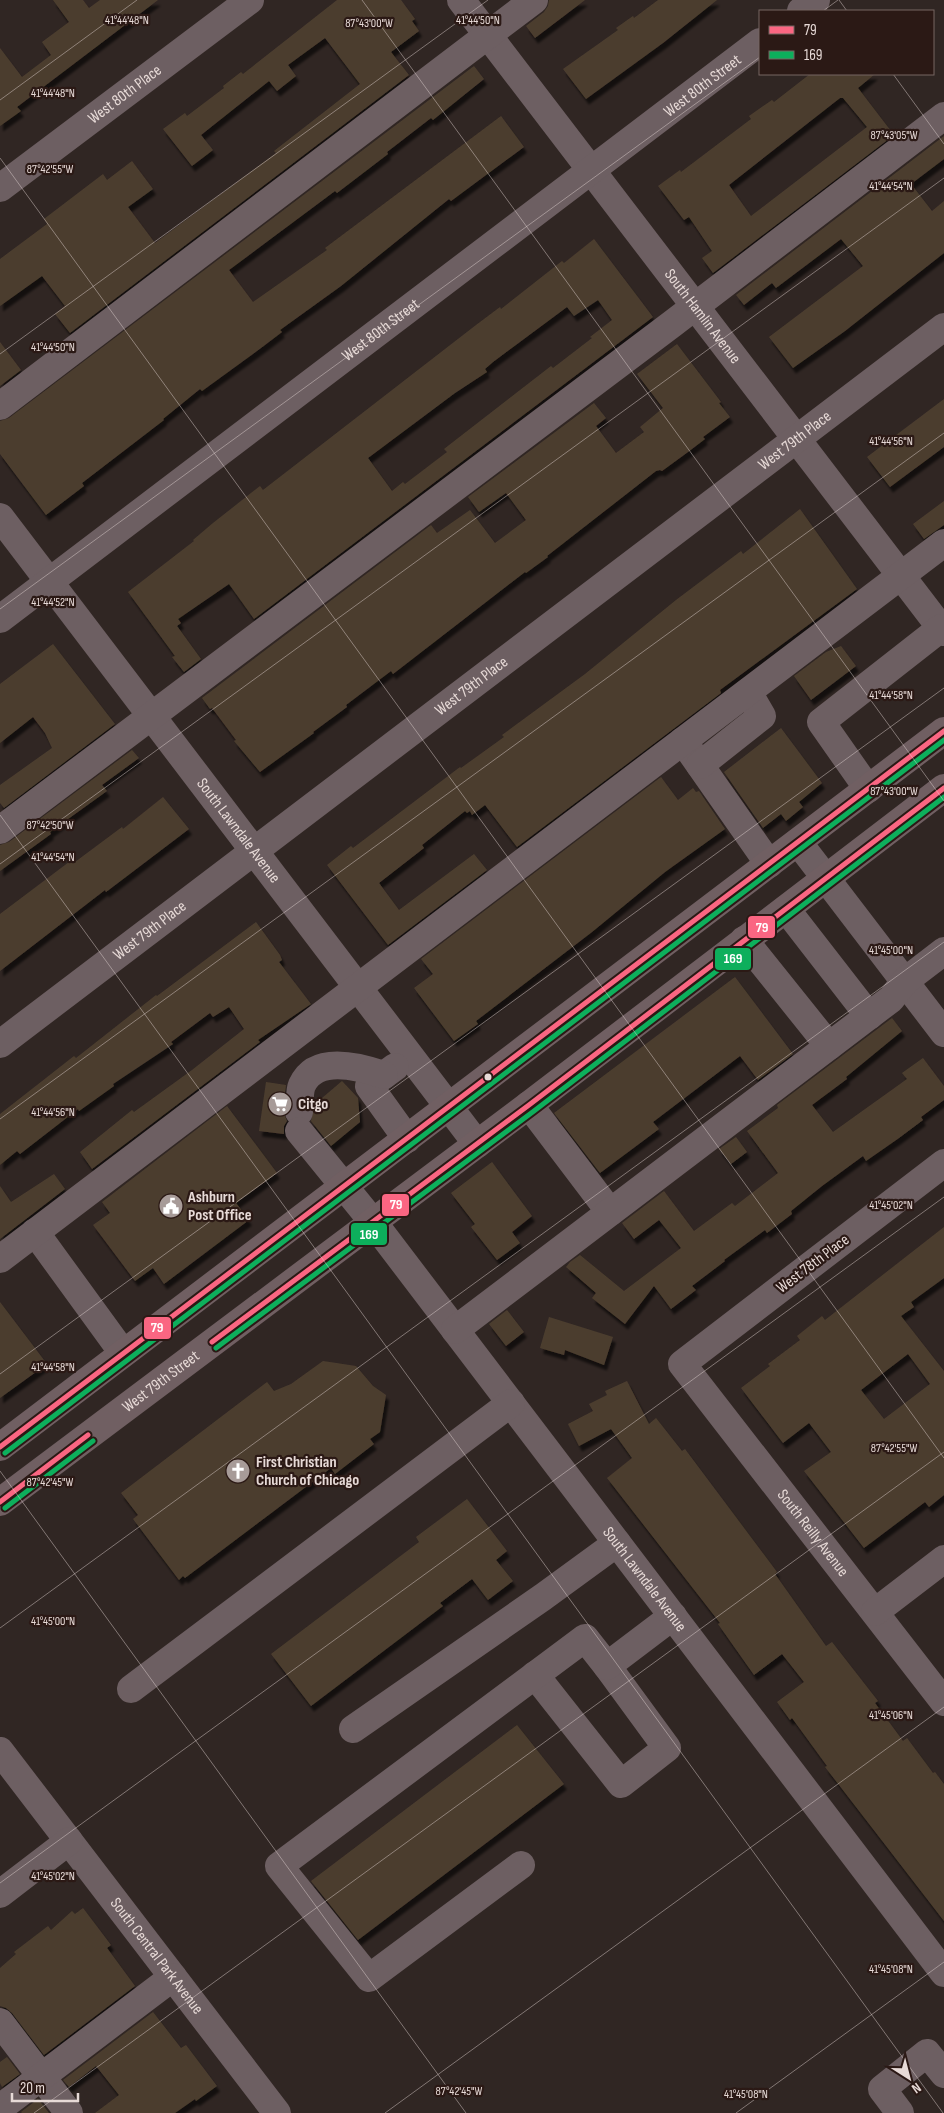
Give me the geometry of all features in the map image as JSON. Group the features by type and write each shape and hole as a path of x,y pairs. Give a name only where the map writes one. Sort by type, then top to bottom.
{"main road":[{"path":"0,1447 944,731"},
{"name":"West 79th Street","path":"0,1502 477,1144 944,788"}],"street":[{"name":"West 80th Place","path":"0,188 250,0"},
{"name":"South Hamlin Avenue","path":"461,0 942,630"},
{"path":"0,406 534,0"},
{"path":"802,10 816,0"},
{"name":"West 80th Street","path":"0,619 759,43"},
{"path":"0,830 944,116"},
{"name":"West 79th Place","path":"0,1044 944,327"},
{"name":"South Lawndale Avenue","path":"0,517 477,1144"},
{"path":"0,1258 944,543"},
{"path":"868,789 821,722 942,630"},
{"path":"700,765 762,716 748,692"},
{"path":"683,741 769,864"},
{"path":"798,842 944,1033"},
{"path":"786,908 869,1016"},
{"path":"744,940 829,1046"},
{"path":"455,1330 891,999 905,981 944,951"},
{"path":"408,1139 369,1086 410,1056"},
{"name":"South Lawndale Avenue","path":"384,1075 361,1067 330,1065 312,1072 302,1085 299,1122 318,1156 345,1186 373,1222 673,1616 940,1960"},
{"path":"528,1105 610,1212"},
{"name":"West 78th Place","path":"682,1364 944,1163"},
{"path":"35,1232 124,1353"},
{"name":"South Reilly Avenue","path":"682,1364 944,1702"},
{"path":"131,1689 511,1403"},
{"path":"353,1729 543,1597 617,1543"},
{"path":"875,1612 944,1559"},
{"path":"607,1666 673,1616"},
{"path":"521,1865 369,1978 279,1866 535,1675 585,1638 667,1748 621,1784 535,1675"},
{"name":"South Central Park Avenue","path":"0,1751 275,2112"},
{"path":"0,1894 69,1841"},
{"path":"0,2108 173,1977"},
{"path":"0,2022 70,2113"},
{"path":"900,2113 882,2089 927,2053 944,2074"}],"building":[{"path":"53,0 83,0 89,8 100,0 158,0 17,107 21,111 0,126 0,48 22,77 51,55 42,42 69,22"},
{"path":"337,0 401,0 415,19 412,21 419,31 391,52 409,75 70,333 55,314 65,306 42,276 0,306 0,259 47,224 44,219 103,174 107,180 132,161 153,189 128,207 155,243 276,153 274,151 360,84 325,38 288,65 296,76 277,91 269,81 201,135 213,150 192,166 163,129 185,113 187,116 224,88 223,86 241,72 243,74"},
{"path":"549,0 585,0 535,38 526,26 544,12"},
{"path":"658,0 717,0 663,43 586,99 563,69 618,30 616,28 633,16 634,18"},
{"path":"474,66 484,79 433,120 431,118 387,152 388,154 337,193 335,191 229,270 253,302 327,250 325,248 501,116 524,147 451,201 449,199 341,286 280,330 282,332 261,348 202,391 200,389 164,420 82,483 84,486 46,515 0,454 0,421 9,418"},
{"path":"809,75 874,75 858,88 894,135 713,273 702,258 712,251 689,217 684,220 658,186 680,170 681,172 751,119 749,116 772,100 774,102","holes":["840,98 843,98 867,127 751,216 729,185"]},
{"path":"944,136 944,159 911,184 932,211 944,201 944,253 845,331 793,368 769,337 863,266 841,239 776,288 772,283 744,305 736,295"},
{"path":"594,239 653,317 254,619 229,584 178,619 181,623 177,626 201,659 184,672 172,657 175,656 128,592 194,541 213,523 260,486 263,490 476,325 500,307 501,309 562,261 564,263","holes":["598,300 612,320 553,368 551,366 444,449 447,452 405,484 403,482 392,491 368,458 455,393 487,372 485,369 493,362 567,307 574,316"]},
{"path":"0,342 21,370 0,386"},
{"path":"677,344 721,402 719,403 730,417 703,437 705,439 688,452 662,471 656,471 548,557 525,572 393,674 391,671 346,705 347,707 314,733 260,772 234,741 236,740 212,708 210,709 202,698 431,525 437,533 470,510 495,543 526,520 506,493 479,512 468,497 594,403 606,418 596,426 616,453 644,432 640,427 663,408 637,374"},
{"path":"944,399 944,447 890,487 867,457"},
{"path":"944,501 944,525 924,539 913,524"},
{"path":"800,509 857,589 720,690 721,693 517,847 485,805 472,815 470,811 467,813 465,811 422,845 424,848 379,883 399,910 474,854 487,870 388,945 327,865 504,737 502,735 585,674 676,600 741,551 743,554"},
{"path":"53,644 115,724 4,808 0,803 0,785 52,748 45,733 33,717 0,743 0,684"},
{"path":"841,646 856,666 811,700 794,676 826,652"},
{"path":"781,728 822,783 799,802 803,807 786,821 781,814 763,828 724,772"},
{"path":"132,750 139,758 102,785 107,791 0,871 0,845 9,842"},
{"path":"661,777 678,800 693,788 696,792 699,791 725,829 665,872 592,932 476,1021 478,1024 454,1041 414,988 433,974 421,959"},
{"path":"163,797 189,829 106,892 105,890 0,971 0,914 73,859 75,862 122,827 123,829"},
{"path":"256,922 280,955 282,960 279,962 311,1004 258,1040 260,1042 92,1169 80,1152 132,1110 134,1112 244,1029 229,1007 213,1017 210,1013 171,1042 173,1044 113,1084 114,1086 79,1111 78,1109 20,1154 17,1151 0,1165 0,1114 74,1056 76,1058 156,995"},
{"path":"735,977 793,1054 758,1080 740,1056 653,1122 659,1129 600,1173 554,1113"},
{"path":"892,1018 902,1031 846,1077 847,1079 812,1105 833,1132 907,1079 902,1073 923,1058 944,1086 944,1100 921,1117 923,1120 866,1161 863,1156 822,1186 791,1211 792,1214 767,1233 765,1230 692,1286 696,1290 671,1309 654,1286 625,1324 592,1298 596,1293 566,1267 570,1262 580,1255 624,1291 681,1248 659,1220 634,1239 622,1223 664,1191 694,1231 732,1203 735,1206 778,1173 747,1131 778,1108 777,1105"},
{"path":"342,1081 358,1098 360,1122 331,1146 311,1121 315,1104"},
{"path":"266,1082 286,1085 283,1111 287,1121 284,1126 284,1134 259,1131"},
{"name":"Ashburn Post Office","path":"227,1106 277,1173 236,1203 249,1220 164,1284 153,1268 135,1281 93,1225 110,1213 102,1202"},
{"path":"736,1137 747,1152 731,1164 719,1149"},
{"path":"492,1162 532,1216 512,1232 520,1243 497,1260 471,1227 475,1224 451,1193"},
{"path":"54,1174 65,1189 0,1239 0,1186 11,1202"},
{"path":"944,1227 944,1278 911,1302 914,1307 901,1316 944,1371 944,1495 929,1507 925,1502 864,1548 804,1471 831,1452 809,1423 783,1443 741,1388 770,1366 768,1364 800,1340 797,1336 822,1316 825,1320","holes":["908,1354 930,1384 884,1419 861,1390"]},
{"path":"0,1302 47,1364 0,1398"},
{"path":"507,1310 524,1332 506,1346 489,1324"},
{"path":"549,1317 613,1337 604,1365 565,1350 564,1355 540,1348"},
{"name":"First Christian Church of Chicago","path":"323,1361 356,1366 373,1386 386,1395 380,1432 370,1439 374,1444 335,1474 331,1468 185,1578 183,1576 179,1580 133,1519 138,1515 121,1493 267,1382 274,1391 291,1384"},
{"path":"627,1381 649,1424 656,1418 682,1451 685,1449 777,1572 775,1574 826,1646 832,1642 878,1701 875,1703 903,1741 907,1738 933,1773 935,1772 944,1784 944,1921 825,1767 827,1766 792,1718 790,1720 777,1702 804,1682 782,1654 754,1675 718,1624 720,1623 607,1478 632,1458 611,1429 579,1446 568,1424 593,1411 589,1404 607,1395 605,1391"},
{"path":"467,1499 507,1551 496,1560 513,1581 488,1600 472,1579 440,1603 443,1606 311,1706 271,1654 419,1542 416,1537"},
{"path":"517,1725 564,1784 358,1940 311,1881"},
{"path":"83,1908 111,1945 107,1948 135,1986 44,2055 12,2013 0,2006 0,1968 16,1954 14,1952 48,1926 51,1930 72,1911 75,1914"},
{"path":"153,2012 181,2048 186,2045 217,2086 175,2113 95,2113 119,2095 96,2066 69,2087 63,2080"},
{"path":"7,2057 20,2074 2,2087 0,2083 0,2062"},
{"path":"38,2099 49,2113 21,2112"}],"transit line":[{"name":"79","path":"0,1447 944,731"},
{"name":"169","path":"5,1453 944,740"},
{"name":"79","path":"212,1342 529,1105 944,788"},
{"name":"169","path":"216,1348 534,1111 944,797"},
{"name":"79","path":"0,1502 88,1435"},
{"name":"169","path":"5,1508 93,1441"}],"place":[{"name":"Citgo","path":"280,1104"},
{"name":"Ashburn Post Office","path":"171,1206"},
{"name":"First Christian Church of Chicago","path":"238,1471"}]}
